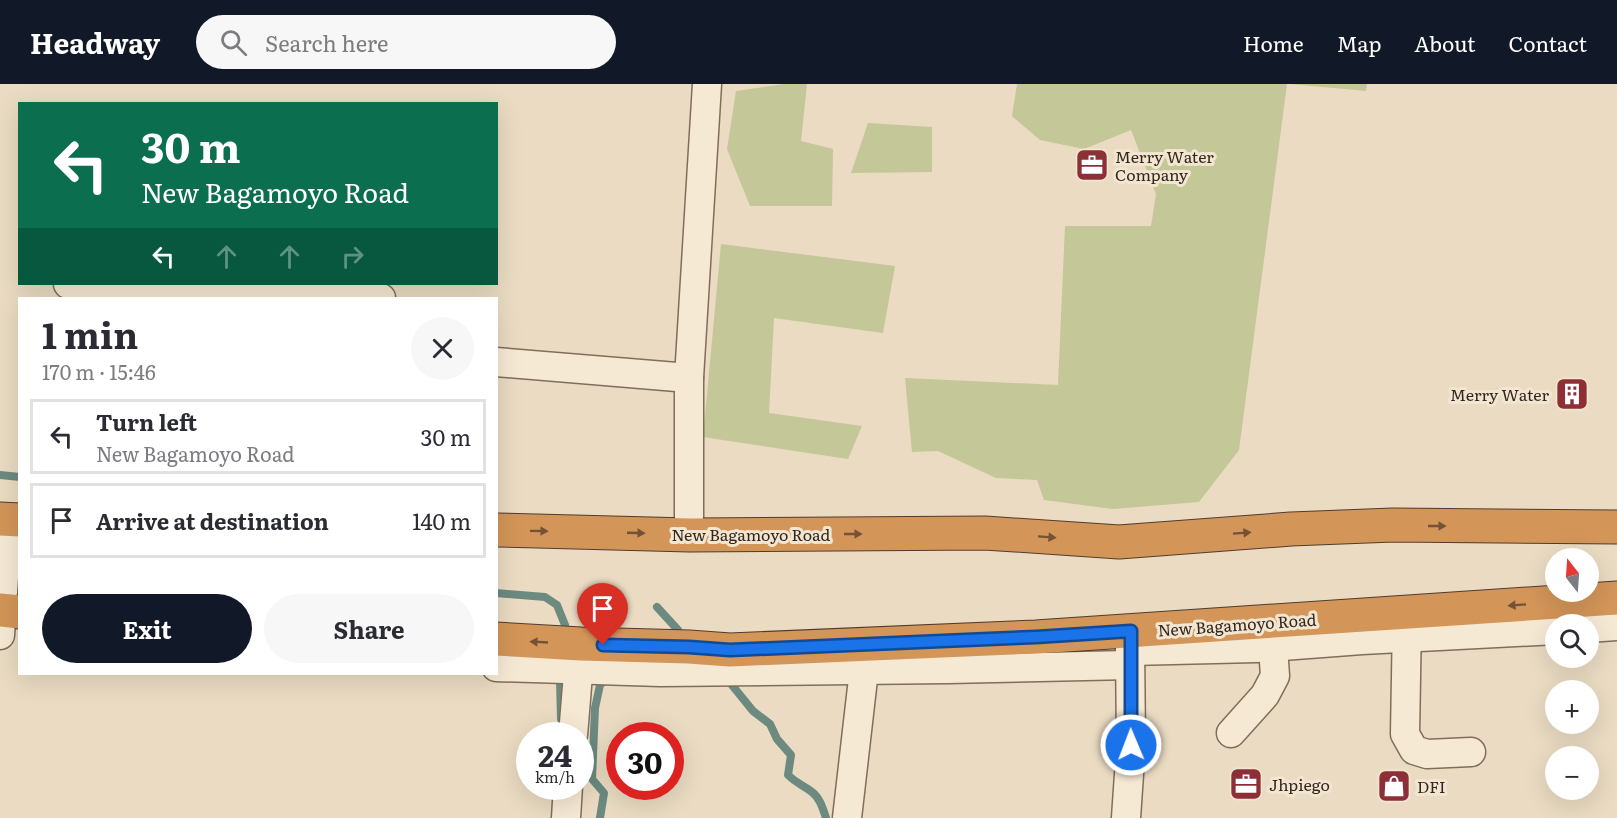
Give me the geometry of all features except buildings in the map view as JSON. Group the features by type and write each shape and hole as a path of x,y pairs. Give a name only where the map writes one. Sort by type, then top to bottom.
{"highway":[{"name":"New Bagamoyo Road","path":"498,530 689,535 985,532 1119,542 1291,529 1393,525 1617,527"},
{"name":"New Bagamoyo Road","path":"498,639 580,657 689,647 730,650 1036,637 1130,649 1407,625 1617,598"}],"street":[{"path":"689,535 689,378 707,84"},
{"path":"90,285 359,297"},
{"path":"498,363 689,378"},
{"path":"7,623 9,519"},
{"path":"1407,625 1405,734 1414,750 1428,754 1471,752"},
{"path":"498,668 580,657 661,672 864,670 1130,649 1273,647 1407,625 1545,630"},
{"path":"1599,627 1617,626"},
{"path":"1231,733 1266,696 1275,676 1273,647"},
{"path":"1126,818 1131,745 1130,649"},
{"path":"574,722 580,657"},
{"path":"847,818 864,670"},
{"path":"566,818 567,800"}],"green space":[{"path":"784,84 807,84 801,141 833,149 832,206 750,206 727,149 736,91"},
{"path":"1017,84 1287,84 1239,450 1199,502 1113,509 1044,500 1037,480 996,478 938,451 912,452 905,378 1058,385 1065,226 1151,226 1156,194 1131,130 1084,149 1040,140 1012,116"},
{"path":"1290,84 1367,84 1366,91"},
{"path":"868,123 932,127 932,172 851,173"},
{"path":"721,244 895,266 883,333 774,318 769,413 862,426 848,459 703,437"}],"waterway":[{"path":"0,475 18,477"},
{"path":"498,593 545,597 557,605 565,625"},
{"path":"657,607 678,630 670,636"},
{"path":"600,818 604,793 592,779 595,708 600,685 607,678"},
{"path":"727,679 753,711 770,724 777,739 791,755 788,775 815,794 826,818"},
{"path":"560,681 561,719"}],"place":[{"name":"Merry Water Company","path":"1092,165"},
{"name":"Merry Water","path":"1572,394"},
{"name":"Jhpiego","path":"1246,784"},
{"name":"DFI","path":"1394,786"}],"route":[{"path":"603,645 730,650 1131,631 1131,745"}]}
